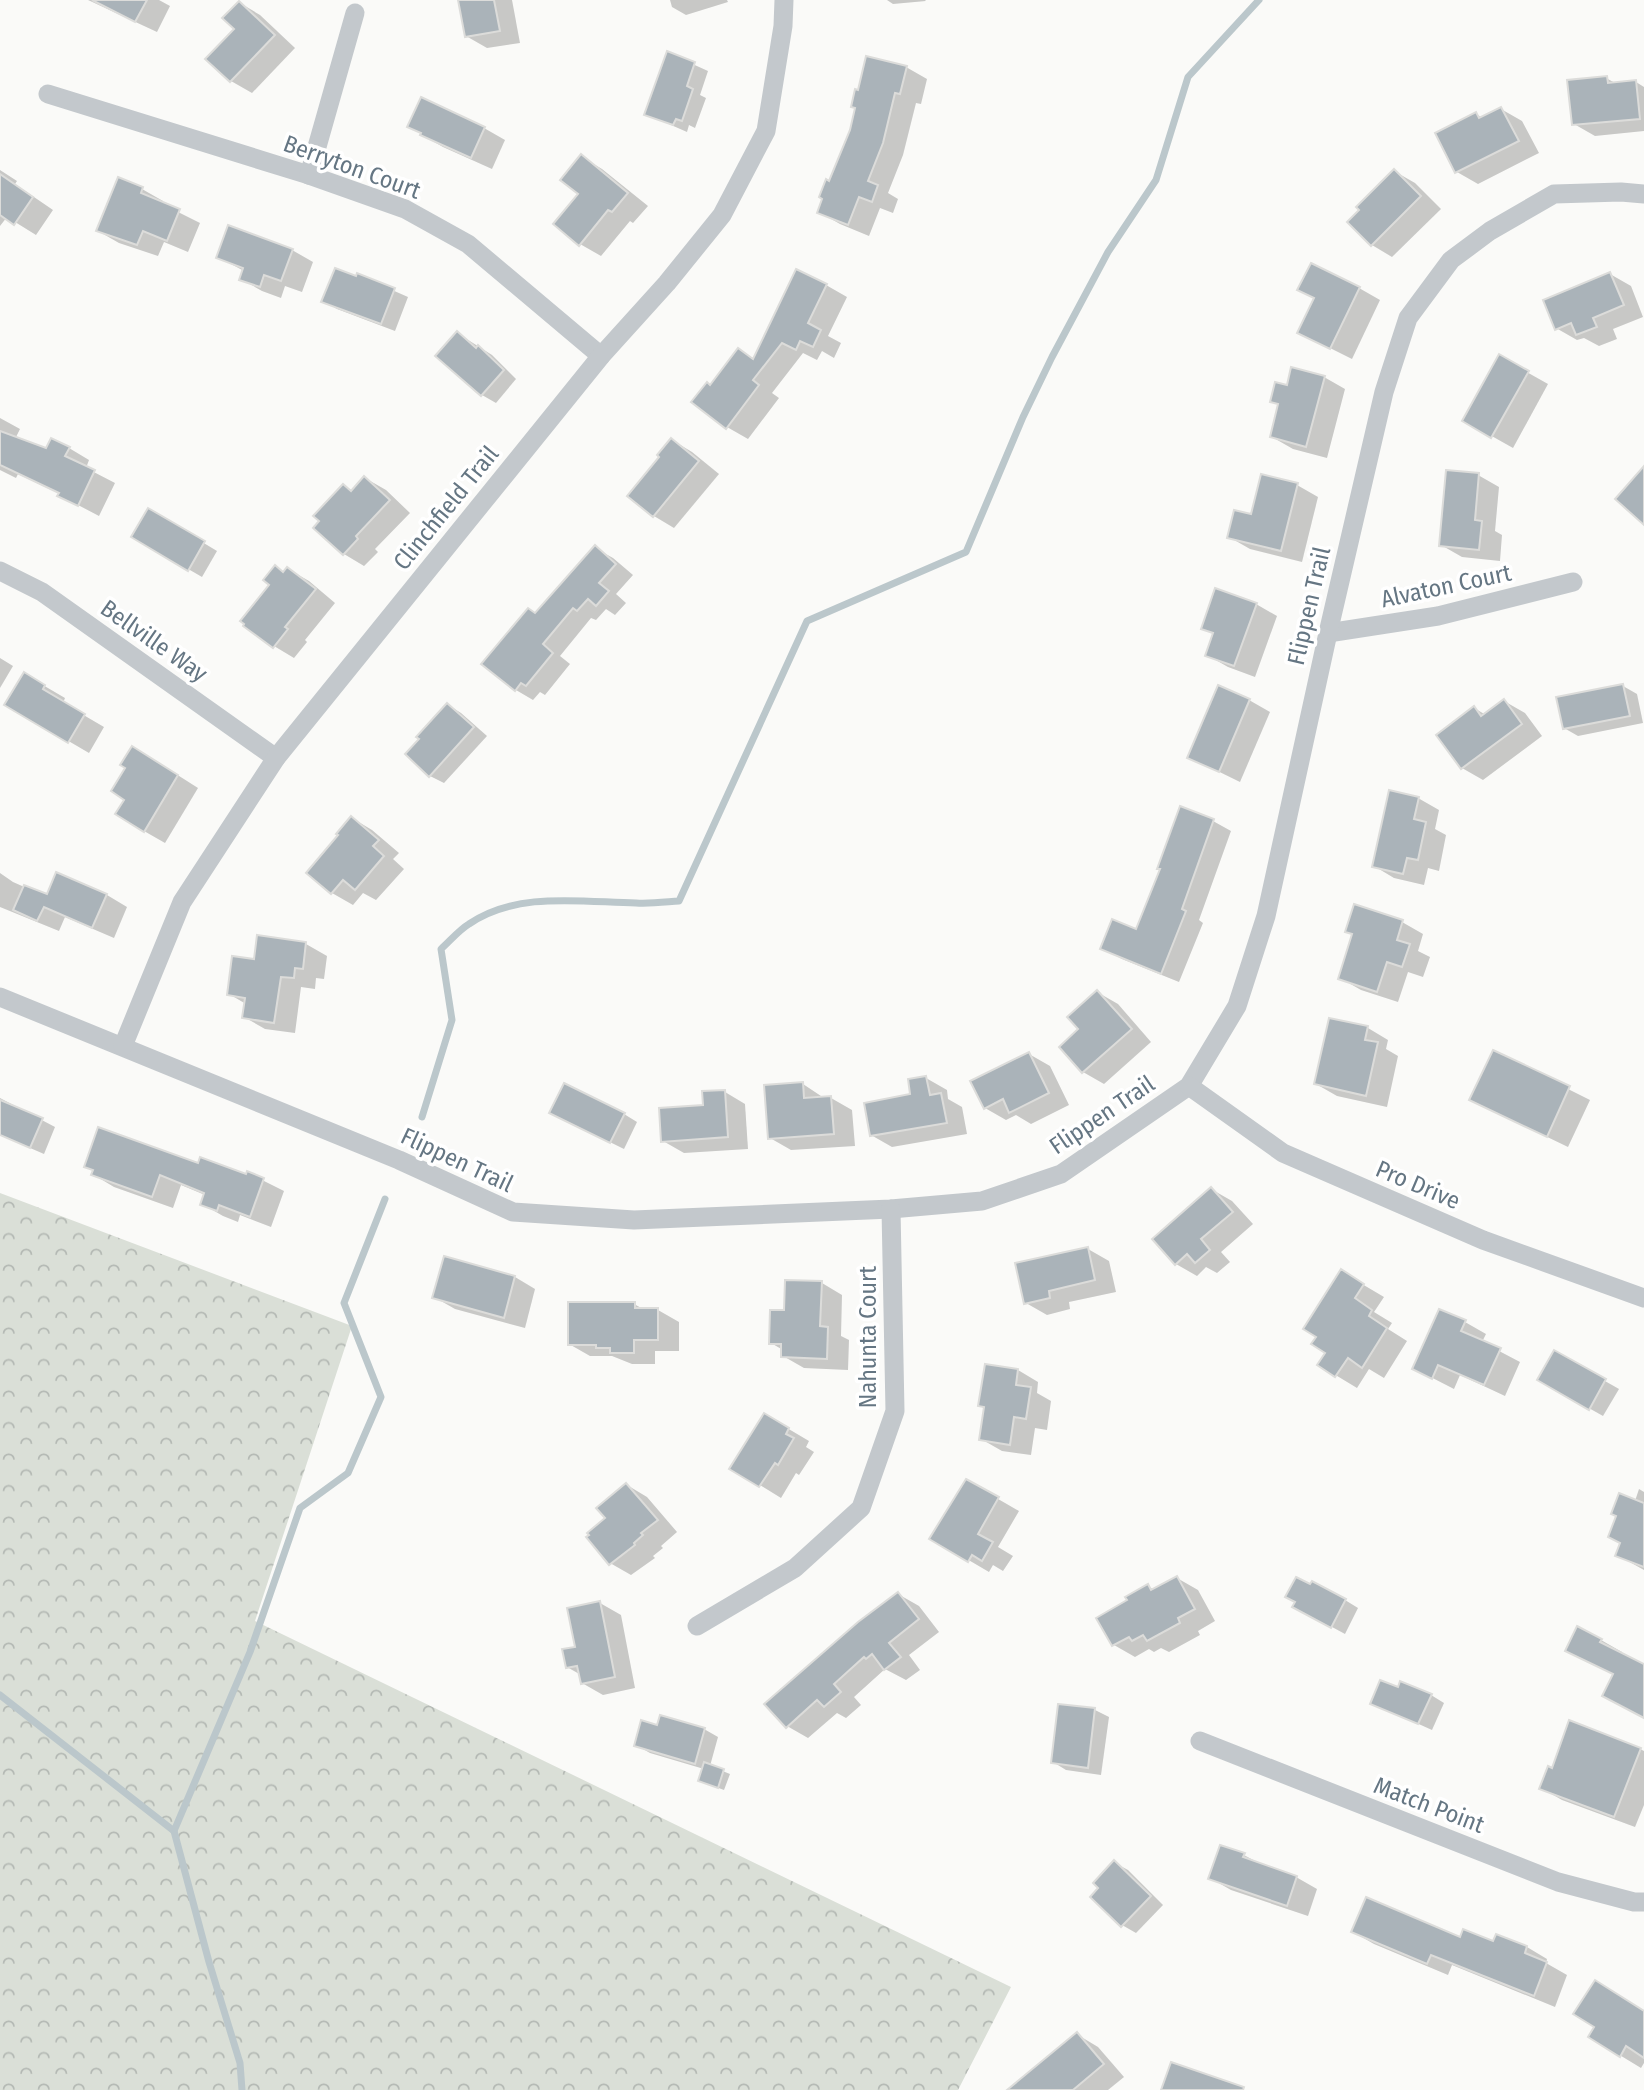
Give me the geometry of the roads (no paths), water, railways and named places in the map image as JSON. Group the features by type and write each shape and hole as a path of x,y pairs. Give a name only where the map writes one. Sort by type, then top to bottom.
{"street":[{"name":"Clinchfield Trail","path":"123,1046 182,902 276,758 601,356 667,283 722,215 766,131 783,26 784,0"},
{"path":"309,175 355,13"},
{"name":"Berryton Court","path":"48,94 309,175 405,209 468,244 601,356"},
{"name":"Flippen Trail","path":"0,997 399,1160 513,1212 634,1220 891,1209 982,1201 1061,1174 1189,1086 1237,1006 1266,916 1384,392 1408,318 1451,260 1490,231 1554,194 1644,194"},
{"name":"Bellville Way","path":"0,571 42,592 276,758"},
{"name":"Alvaton Court","path":"1328,633 1438,616 1573,582"},
{"name":"Pro Drive","path":"1189,1086 1283,1153 1483,1240 1644,1298"},
{"name":"Nahunta Court","path":"697,1626 795,1567 862,1508 895,1411 891,1209"},
{"name":"Match Point","path":"1200,1741 1558,1882 1634,1902 1644,1902"}],"waterway":[{"path":"422,1117 452,1020 441,949 469,924 508,907 550,901 679,901 807,621 966,552 1023,417 1052,357 1108,252 1156,180 1188,77 1259,0"},
{"path":"174,1831 250,1652 300,1508 348,1473 381,1397 344,1303 385,1199"},
{"path":"0,1695 174,1831 209,1962 240,2063 242,2090"}]}
